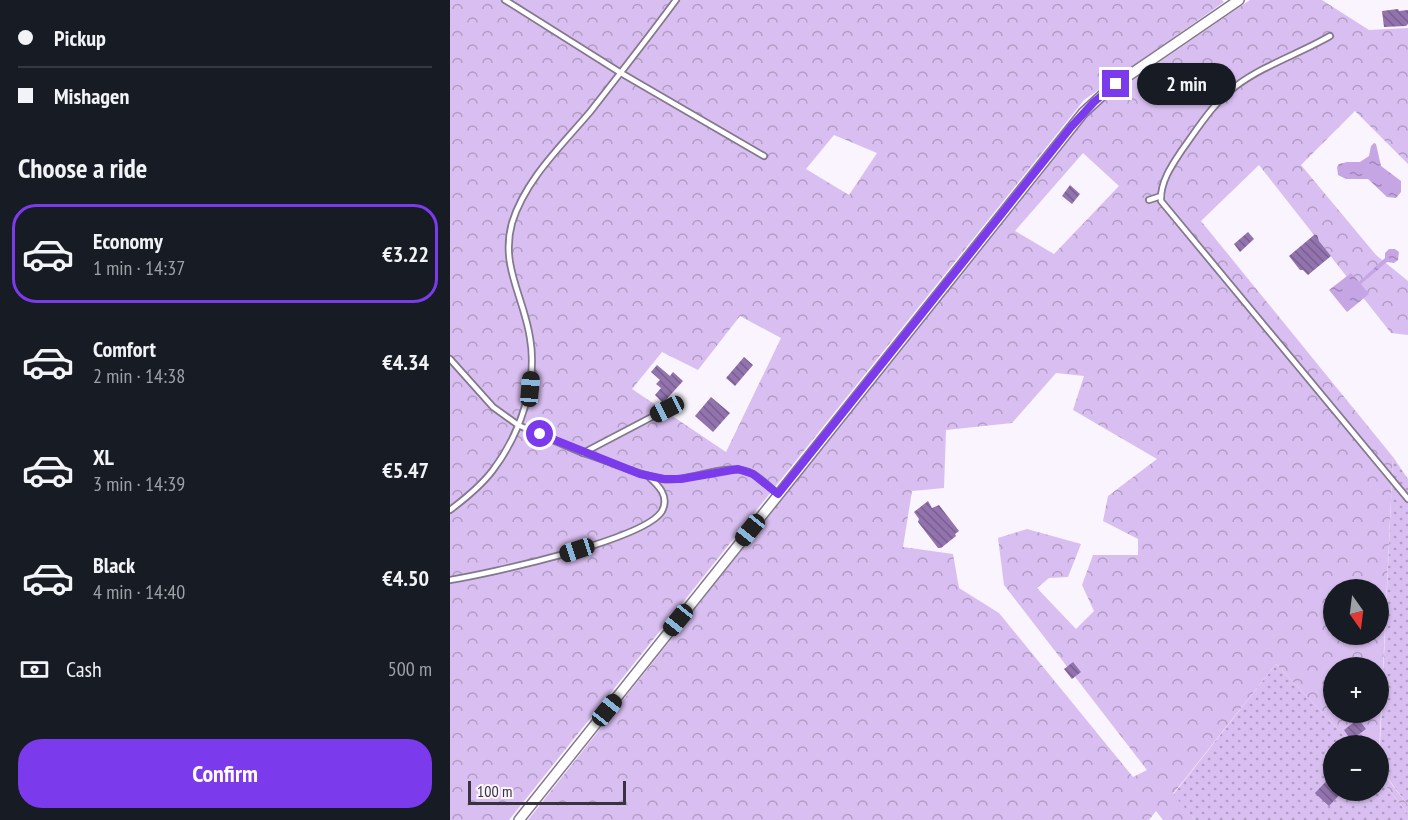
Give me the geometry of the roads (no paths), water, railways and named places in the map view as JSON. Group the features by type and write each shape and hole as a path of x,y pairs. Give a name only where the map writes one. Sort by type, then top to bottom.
{"street":[{"path":"519,820 1083,113 1108,89 1239,0"}],"lane":[{"path":"505,0 621,73 764,156"},
{"path":"450,510 473,493 493,471 518,425 530,389 531,338 508,257 512,223 528,187 621,73 676,0"},
{"path":"1330,36 1254,74 1235,87 1204,119 1173,163 1160,191 1165,208 1408,500"},
{"path":"1149,200 1161,196"},
{"path":"450,359 493,406 518,425 583,453 648,476 664,479 681,479 738,469 753,474 778,494"},
{"path":"583,453 667,409"},
{"path":"450,580 493,573 560,555 644,524 662,512 665,502 659,485 648,476"}],"water":[{"path":"1374,143 1381,166 1401,181 1401,192 1396,198 1387,197 1368,179 1346,179 1338,175 1339,164 1360,162 1369,156"},
{"path":"1389,249 1399,252 1398,260 1394,263 1387,262 1361,284 1369,294 1347,312 1329,290 1351,273 1359,282 1385,258 1385,253"}]}
